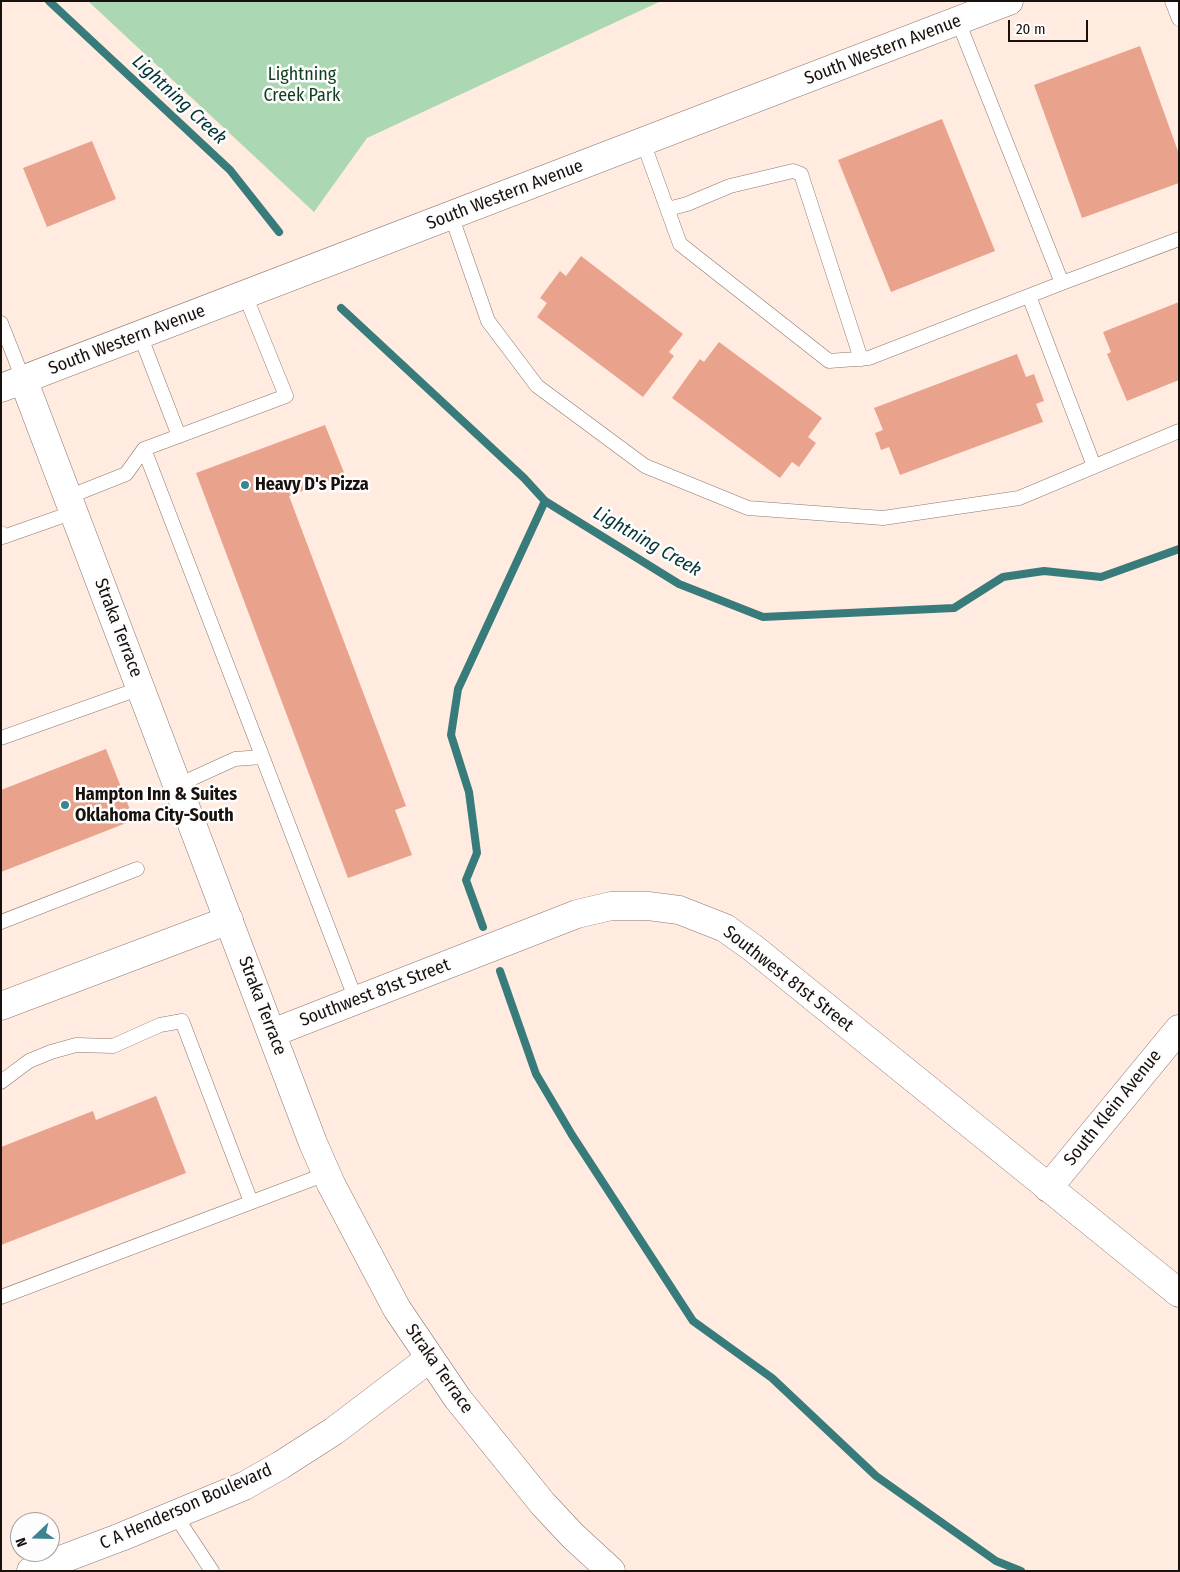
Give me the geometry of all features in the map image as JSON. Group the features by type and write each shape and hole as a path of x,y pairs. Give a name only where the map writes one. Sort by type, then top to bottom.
{"street":[{"name":"South Western Avenue","path":"12,384 1009,1"},
{"name":"Straka Terrace","path":"12,384 71,504 326,1174 397,1309 458,1400 516,1473 573,1536 611,1571"},
{"name":"Southwest 81st Street","path":"272,1033 577,914 611,906 648,906 679,910 725,928 753,948 1179,1293"},
{"path":"1,1006 229,920"},
{"name":"South Klein Avenue","path":"1048,1188 1179,1029"},
{"name":"C A Henderson Boulevard","path":"30,1571 244,1486 334,1431 430,1358"}],"lane":[{"path":"1172,1 1179,19"},
{"path":"958,21 1062,283"},
{"path":"644,142 680,244 829,361 869,358 1179,239"},
{"path":"668,209 687,204 730,186 793,171 801,174 861,359"},
{"path":"451,216 488,321 537,386 645,466 748,508 883,518 1019,498 1179,431"},
{"path":"1,533 3,537 71,504 126,474 144,449 286,396 245,295"},
{"path":"1029,296 1094,466"},
{"path":"1,323 12,384"},
{"path":"140,335 179,436"},
{"path":"144,449 356,1000"},
{"path":"1,738 141,688"},
{"path":"178,785 235,759 262,757"},
{"path":"1,922 137,869"},
{"path":"1,1082 29,1060 51,1052 76,1045 113,1046 160,1026 182,1021 251,1202"},
{"path":"1,1298 326,1174"},
{"path":"175,1515 212,1571"}],"green space":[{"name":"Lightning Creek Park","path":"88,1 661,1 367,138 314,212"}],"building":[{"path":"1140,46 1179,154 1179,183 1082,218 1034,85"},
{"path":"942,119 995,251 891,292 838,160"},
{"path":"92,141 116,199 47,227 23,168"},
{"path":"581,256 683,334 669,352 674,356 643,397 537,317 547,303 540,298 560,271 566,276"},
{"path":"1179,302 1179,380 1127,401 1107,354 1111,352 1103,332"},
{"path":"719,342 822,418 808,437 816,443 799,467 792,462 780,478 672,398 700,359 704,362"},
{"path":"1017,354 1026,377 1034,374 1044,401 1036,404 1043,422 900,475 889,447 881,450 875,433 883,430 874,408"},
{"path":"325,425 345,475 289,496 406,806 395,810 412,855 348,878 196,473"},
{"name":"Hampton Inn & Suites Oklahoma City-South","path":"106,749 134,820 1,872 1,790"},
{"path":"156,1096 186,1173 1,1245 1,1147 93,1111 96,1120"}],"waterway":[{"name":"Lightning Creek","path":"49,1 230,170 279,232"},
{"name":"Lightning Creek","path":"341,308 524,478 545,501 679,584 763,617 954,608 1003,577 1044,571 1101,577 1179,549"},
{"path":"483,927 466,880 477,853 469,792 451,735 458,689 545,501"},
{"path":"500,971 536,1074 572,1135 693,1321 772,1378 876,1476 996,1561 1021,1571"}],"place":[{"name":"Heavy D's Pizza","path":"245,485"},
{"name":"Hampton Inn & Suites Oklahoma City-South","path":"65,805"}]}
